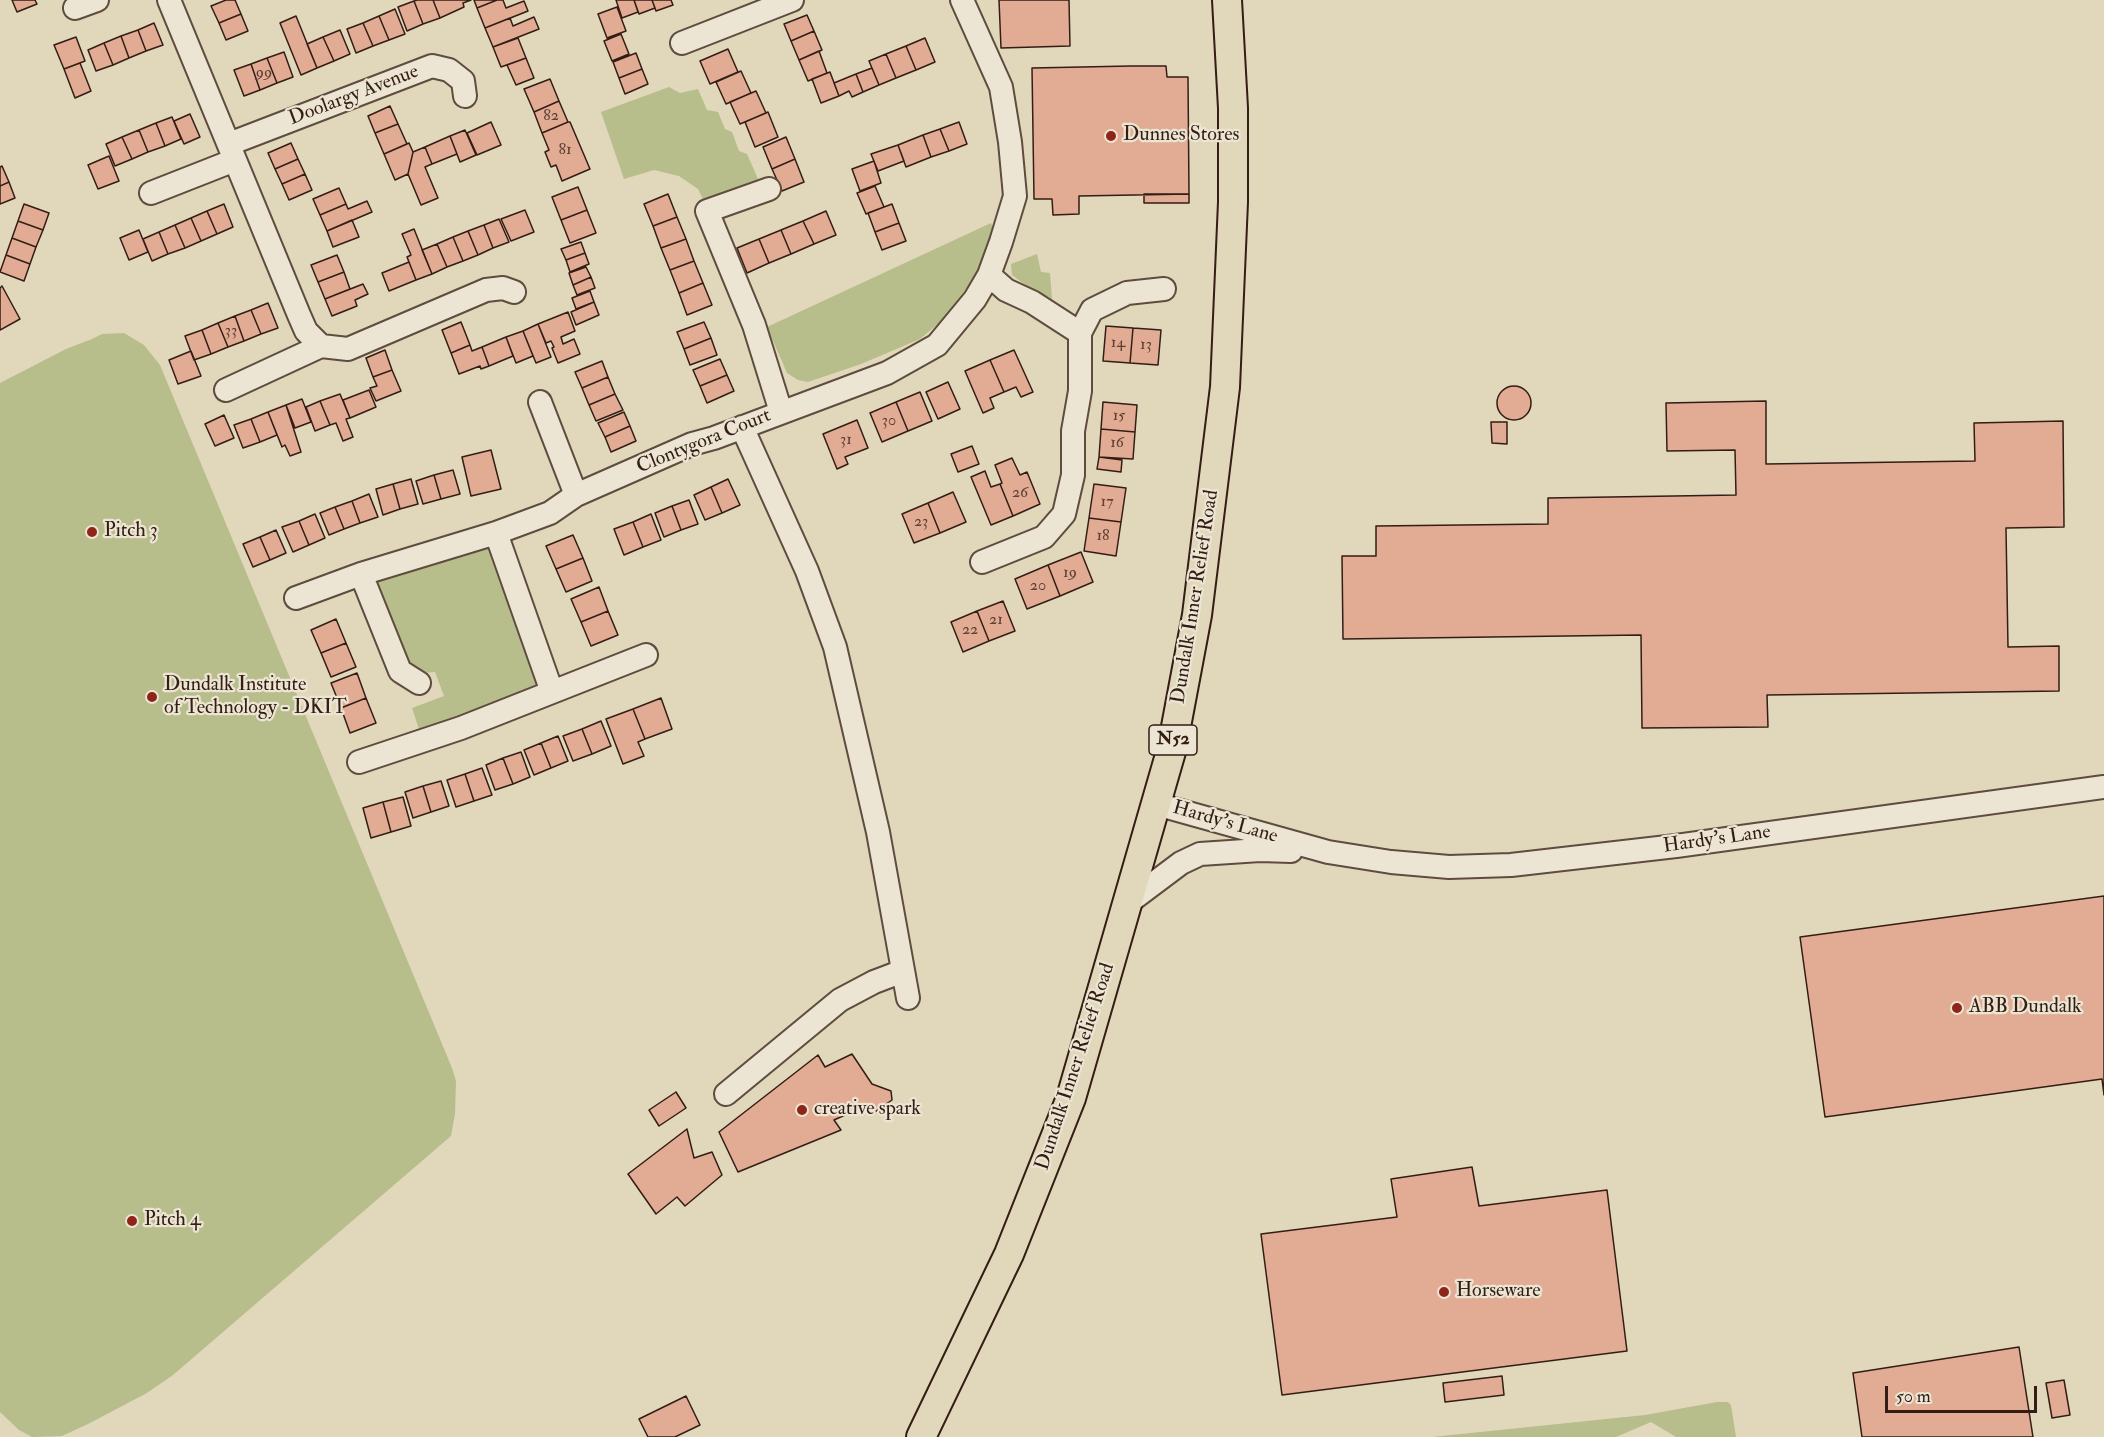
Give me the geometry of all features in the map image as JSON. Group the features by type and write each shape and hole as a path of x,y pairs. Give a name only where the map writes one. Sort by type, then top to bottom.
{"main road":[{"name":"Dundalk Inner Relief Road","path":"921,1437 1009,1254 1071,1098 1172,748 1197,615 1225,387 1233,202 1233,108 1227,0"}],"street":[{"path":"75,8 97,0"},
{"path":"169,0 306,331 321,346"},
{"path":"682,43 792,0"},
{"path":"781,412 827,397 887,373 937,345 975,299 988,275 1015,196 1010,142 1001,87 962,0"},
{"name":"Doolargy Avenue","path":"151,193 232,152 432,66 449,70 463,81 465,96"},
{"name":"Clontygora Court","path":"296,598 361,574 496,533 550,513 576,495 692,444 781,412 754,325 706,211 768,189"},
{"path":"988,275 1006,290 1032,302 1080,333"},
{"path":"226,390 321,346 348,349 486,290 503,288 514,292"},
{"path":"982,562 1044,537 1064,514 1073,476 1073,431 1080,391 1080,333 1092,310 1127,293 1164,289"},
{"path":"540,402 576,495"},
{"path":"742,427 807,571 835,646 878,832 908,998"},
{"path":"496,533 552,692"},
{"path":"361,574 400,670 419,683"},
{"path":"359,762 430,739 646,655"},
{"name":"Hardy's Lane","path":"1156,804 1328,852 1391,862 1449,867 1511,865 1676,846 2104,787"},
{"name":"Hardy's Lane","path":"1129,902 1181,863 1200,854 1260,850 1328,852"},
{"path":"726,1094 840,1000 874,982 903,971"}],"green space":[{"path":"669,87 680,93 698,89 707,110 718,112 725,129 732,132 739,151 747,154 758,179 703,199 698,189 679,176 654,170 624,179 601,112"},
{"path":"991,223 994,230 977,275 939,323 920,339 861,364 808,382 798,380 787,373 767,327"},
{"path":"1037,254 1041,272 1050,273 1052,299 1012,275 1011,264"},
{"name":"Dundalk Institute of Technology - DKIT","path":"124,333 144,345 160,365 452,1068 456,1081 455,1114 451,1136 173,1375 147,1393 62,1436 32,1437 19,1430 0,1412 0,383 66,349 102,334"},
{"path":"488,538 537,687 502,702 419,729 412,708 444,696 435,672 422,673 406,662 375,576"},
{"path":"1728,1402 1731,1405 1736,1437 1676,1437 1651,1422 1616,1437 1432,1437 1645,1415"}],"building":[{"path":"12,0 35,0 37,4 17,12"},
{"path":"226,0 235,0 241,14 219,23 211,6"},
{"path":"433,0 440,18 423,24 414,1"},
{"path":"433,0 471,0 463,3 464,7 440,18"},
{"path":"474,0 497,0 477,8"},
{"path":"503,0 506,8 524,1 528,11 485,28 477,8"},
{"path":"616,0 634,0 638,12 622,18"},
{"path":"634,0 652,0 655,8 639,14"},
{"path":"652,0 671,0 673,5 656,11"},
{"path":"999,0 1069,0 1070,46 1001,48"},
{"path":"414,1 423,24 407,31 398,7"},
{"path":"617,7 626,31 607,38 598,14"},
{"path":"395,9 405,34 389,40 379,16"},
{"path":"241,14 248,31 226,40 219,23"},
{"path":"807,15 814,31 791,41 784,24"},
{"path":"296,16 317,68 301,75 280,23"},
{"path":"379,16 389,40 373,46 363,23"},
{"path":"534,17 539,29 493,47 485,28 510,18 513,26"},
{"path":"154,23 163,45 146,51 138,30"},
{"path":"363,23 373,46 356,53 347,29"},
{"path":"138,30 146,51 129,58 121,36"},
{"path":"340,30 350,54 334,61 323,37"},
{"path":"814,31 822,50 799,60 791,41"},
{"path":"621,34 629,54 612,61 604,41"},
{"path":"121,36 129,58 113,65 104,43"},
{"path":"76,37 85,61 64,69 54,45"},
{"path":"323,37 334,61 317,68 307,44"},
{"path":"518,38 526,58 501,67 493,47"},
{"path":"925,38 935,62 916,70 906,46"},
{"path":"104,43 113,65 96,71 88,50"},
{"path":"906,46 916,70 896,78 886,54"},
{"path":"728,49 738,72 710,84 700,61"},
{"path":"819,51 827,73 808,81 799,60"},
{"path":"284,52 293,77 277,83 267,58"},
{"path":"636,53 642,69 619,78 613,62"},
{"path":"886,54 896,78 879,85 869,61"},
{"path":"267,58 277,83 260,90 251,64"},
{"path":"526,58 534,78 516,85 507,65"},
{"path":"80,63 91,91 75,98 64,69"},
{"path":"251,64 260,90 244,96 234,70"},
{"name":"Dunnes Stores","path":"1166,66 1167,77 1188,77 1189,194 1079,196 1079,214 1053,215 1052,199 1034,199 1032,68"},
{"path":"872,68 879,85 863,92 856,74"},
{"path":"642,69 648,84 625,94 619,78"},
{"path":"741,71 751,93 726,104 716,82"},
{"path":"830,72 839,96 821,103 812,79"},
{"path":"856,74 863,92 852,97 849,91 839,96 834,83"},
{"path":"550,79 559,101 534,112 524,89"},
{"path":"756,91 766,113 740,124 730,102"},
{"path":"559,101 568,122 542,133 534,112"},
{"path":"390,106 398,124 375,133 368,116"},
{"path":"768,112 778,137 755,147 745,122"},
{"path":"190,114 200,137 184,144 174,121"},
{"path":"172,117 181,139 165,146 156,123"},
{"path":"491,122 501,145 477,155 467,133"},
{"path":"570,122 590,169 562,181 556,165 551,167 545,152 549,150 542,133"},
{"path":"959,122 967,144 949,151 940,129"},
{"path":"156,123 165,146 148,152 139,130"},
{"path":"398,124 407,144 384,154 375,133"},
{"path":"940,129 949,151 931,157 923,135"},
{"path":"139,130 148,152 132,159 122,137"},
{"path":"465,130 476,155 460,162 450,136"},
{"path":"923,135 931,157 906,167 898,145"},
{"path":"450,136 457,154 432,164 425,147"},
{"path":"122,137 132,159 115,166 106,144"},
{"path":"786,137 795,159 772,169 763,147"},
{"path":"291,143 298,159 275,169 268,153"},
{"path":"409,143 413,152 408,174 395,180 384,154"},
{"path":"898,145 904,161 878,171 871,154"},
{"path":"425,147 432,164 425,167 438,198 421,205 408,174 413,152"},
{"path":"109,156 119,181 98,189 88,165"},
{"path":"298,159 305,174 282,184 275,169"},
{"path":"795,159 804,182 782,191 772,169"},
{"path":"874,161 881,183 860,191 852,169"},
{"path":"2,166 9,182 0,186 0,167"},
{"path":"305,174 312,190 289,200 282,184"},
{"path":"9,182 15,198 0,204 0,186"},
{"path":"875,186 884,207 866,214 857,193"},
{"path":"578,187 587,210 561,220 552,197"},
{"path":"339,188 346,204 320,215 313,199"},
{"path":"668,194 677,217 653,226 644,204"},
{"path":"1144,194 1189,194 1189,203 1144,203"},
{"path":"367,201 372,212 327,231 320,215 346,204 348,209"},
{"path":"24,204 49,213 43,230 18,221"},
{"path":"224,204 233,227 217,234 207,211"},
{"path":"892,204 899,223 875,232 868,213"},
{"path":"525,210 534,232 511,241 501,219"},
{"path":"587,210 596,233 570,243 561,220"},
{"path":"207,211 217,234 201,241 191,218"},
{"path":"826,211 836,235 814,244 803,221"},
{"path":"677,217 686,239 661,248 653,226"},
{"path":"191,218 201,241 185,248 175,225"},
{"path":"499,219 509,242 493,248 484,225"},
{"path":"352,220 359,237 333,247 327,231"},
{"path":"18,221 43,230 36,247 12,238"},
{"path":"803,221 814,244 791,254 781,230"},
{"path":"899,223 906,241 882,250 875,232"},
{"path":"175,225 185,248 168,254 159,232"},
{"path":"484,225 493,248 478,255 468,231"},
{"path":"414,229 432,274 416,280 407,257 411,255 402,234"},
{"path":"139,230 148,252 129,260 120,238"},
{"path":"781,230 791,254 769,263 759,239"},
{"path":"468,231 478,255 463,261 453,237"},
{"path":"159,232 168,254 152,261 143,239"},
{"path":"453,237 463,261 447,267 437,244"},
{"path":"12,238 36,247 30,264 6,255"},
{"path":"686,239 694,261 670,270 661,248"},
{"path":"759,239 769,263 747,273 737,248"},
{"path":"581,242 585,253 566,260 561,249"},
{"path":"437,244 447,267 432,274 422,250"},
{"path":"585,253 589,264 570,272 566,260"},
{"path":"6,255 30,264 24,281 0,272"},
{"path":"337,255 344,272 318,282 311,265"},
{"path":"694,261 703,283 679,293 670,270"},
{"path":"409,262 416,280 389,291 382,273"},
{"path":"586,267 591,277 573,285 569,273"},
{"path":"344,272 350,289 325,299 318,282"},
{"path":"591,277 595,288 577,295 573,285"},
{"path":"703,283 712,305 687,315 679,293"},
{"path":"363,284 368,294 355,300 357,306 332,316 325,299"},
{"path":"2,286 20,319 0,330 0,288"},
{"path":"590,291 594,302 576,309 572,298"},
{"path":"594,302 599,315 576,325 571,312"},
{"path":"268,303 278,328 261,334 251,310"},
{"path":"251,310 261,334 244,341 235,316"},
{"path":"568,312 575,331 561,337 563,344 574,339 580,354 558,363 551,341 546,343 538,324"},
{"path":"235,316 244,341 228,347 218,323"},
{"path":"461,322 470,345 451,353 442,330"},
{"path":"704,322 711,338 684,349 677,332"},
{"path":"218,323 228,347 211,354 202,330"},
{"path":"538,324 551,357 536,363 523,331"},
{"path":"1106,326 1133,328 1130,363 1103,361"},
{"path":"1133,328 1161,330 1158,365 1130,363"},
{"path":"202,330 211,354 194,360 185,336"},
{"path":"523,331 533,356 516,363 506,337"},
{"path":"506,337 513,356 489,366 482,347"},
{"path":"711,338 717,355 690,365 684,349"},
{"path":"470,345 472,351 482,347 489,366 481,369 480,366 459,374 451,353"},
{"path":"385,350 392,370 373,377 366,358"},
{"path":"1014,350 1033,392 1021,397 1016,387 1004,392 990,360"},
{"path":"191,351 201,376 178,384 169,360"},
{"path":"720,359 727,375 700,386 693,370"},
{"path":"990,360 1004,392 990,398 994,408 983,413 965,371"},
{"path":"602,361 608,377 582,388 575,372"},
{"path":"392,370 401,391 376,401 370,388 377,386 373,377"},
{"path":"727,375 734,391 707,403 700,386"},
{"path":"608,377 615,394 589,405 582,388"},
{"path":"948,382 960,409 938,419 926,392"},
{"path":"1514,386 1526,391 1531,403 1526,415 1514,420 1502,415 1497,403 1502,391"},
{"path":"369,390 376,407 350,418 343,400"},
{"path":"920,392 932,421 908,431 896,402"},
{"path":"340,394 350,418 346,419 353,437 343,441 336,423 330,425 320,401"},
{"path":"615,394 623,410 596,421 589,405"},
{"path":"302,399 311,422 295,428 286,405"},
{"path":"320,401 330,425 315,431 306,407"},
{"path":"1766,401 1766,464 1975,461 1974,423 2063,421 2064,527 2006,528 2008,647 2059,646 2059,691 1767,695 1768,727 1642,728 1641,635 1343,639 1342,556 1376,556 1376,526 1548,524 1548,498 1736,495 1735,450 1667,451 1666,403"},
{"path":"896,402 908,431 882,442 870,413"},
{"path":"1103,402 1137,405 1135,432 1101,429"},
{"path":"286,405 301,452 290,456 285,445 282,447 268,412"},
{"path":"268,412 277,435 260,442 251,419"},
{"path":"624,412 630,426 605,437 598,423"},
{"path":"224,415 234,438 215,446 205,424"},
{"path":"251,419 260,442 243,448 234,425"},
{"path":"857,420 868,448 845,457 848,464 837,469 823,434"},
{"path":"1491,422 1507,422 1507,444 1492,443"},
{"path":"630,426 636,441 611,452 605,437"},
{"path":"1101,429 1135,432 1133,459 1099,457"},
{"path":"972,446 979,464 958,472 951,454"},
{"path":"491,450 501,489 471,496 462,457"},
{"path":"1099,457 1122,460 1121,472 1097,469"},
{"path":"1012,458 1020,475 1027,472 1040,504 1013,516 995,465"},
{"path":"453,470 460,494 441,499 434,475"},
{"path":"985,471 991,487 1000,484 1013,516 991,525 971,477"},
{"path":"434,475 441,499 423,504 416,481"},
{"path":"411,479 418,504 400,509 393,484"},
{"path":"728,479 740,505 722,513 711,487"},
{"path":"393,484 400,509 383,515 376,489"},
{"path":"1094,484 1126,488 1121,522 1089,518"},
{"path":"711,487 722,513 705,520 694,495"},
{"path":"953,492 966,522 940,533 928,503"},
{"path":"369,494 378,517 360,523 352,501"},
{"path":"689,500 698,524 681,530 672,506"},
{"path":"352,501 360,523 344,529 335,507"},
{"path":"928,503 940,533 914,543 902,514"},
{"path":"672,506 681,530 664,537 655,513"},
{"path":"335,507 344,529 329,535 320,513"},
{"path":"315,514 325,538 309,545 299,521"},
{"path":"651,514 661,540 643,547 633,522"},
{"path":"1089,518 1121,522 1116,556 1084,551"},
{"path":"299,521 309,545 293,552 282,527"},
{"path":"633,522 643,547 624,555 614,529"},
{"path":"276,530 286,553 270,560 260,537"},
{"path":"573,535 583,558 556,569 546,546"},
{"path":"260,537 270,560 253,567 243,544"},
{"path":"1081,552 1093,582 1060,596 1048,565"},
{"path":"583,558 592,581 566,592 556,569"},
{"path":"1048,565 1060,596 1027,609 1015,579"},
{"path":"599,587 608,611 581,622 571,599"},
{"path":"1003,601 1015,631 989,641 977,611"},
{"path":"608,611 618,635 591,646 581,622"},
{"path":"977,611 989,641 963,652 951,622"},
{"path":"336,619 346,643 321,653 311,630"},
{"path":"346,643 356,667 331,677 321,653"},
{"path":"357,673 366,698 341,708 331,683"},
{"path":"366,698 376,723 350,733 341,708"},
{"path":"661,698 672,729 645,739 633,709"},
{"path":"633,709 645,739 638,742 644,756 623,764 606,719"},
{"path":"601,721 611,746 592,754 582,729"},
{"path":"582,729 592,754 573,761 563,736"},
{"path":"558,736 568,761 551,768 541,743"},
{"path":"541,743 551,768 534,775 524,750"},
{"path":"521,752 530,777 513,784 503,758"},
{"path":"503,758 513,784 495,790 486,765"},
{"path":"482,768 492,795 474,801 465,774"},
{"path":"465,774 474,801 456,807 447,780"},
{"path":"441,781 449,806 431,812 423,786"},
{"path":"423,786 431,812 413,818 405,792"},
{"path":"403,797 411,826 391,832 383,802"},
{"path":"383,802 391,832 371,838 363,808"},
{"name":"ABB Dundalk","path":"2104,896 2104,1095 2102,1079 1825,1117 1800,937"},
{"name":"creative spark","path":"852,1054 872,1084 891,1091 892,1100 872,1114 865,1106 834,1120 841,1130 738,1172 719,1132 818,1055 825,1067"},
{"path":"676,1092 686,1108 659,1126 649,1110"},
{"path":"687,1129 694,1158 712,1152 722,1175 685,1206 677,1197 656,1214 628,1174"},
{"name":"Horseware","path":"1472,1167 1479,1206 1607,1190 1627,1351 1282,1395 1261,1234 1397,1217 1391,1179"},
{"path":"2019,1347 2033,1437 1862,1437 1853,1373"},
{"path":"1502,1376 1504,1395 1445,1402 1443,1383"},
{"path":"2064,1380 2070,1415 2052,1418 2046,1383"},
{"path":"686,1396 700,1425 675,1437 648,1437 639,1419"}],"place":[{"name":"Dunnes Stores","path":"1111,136"},
{"name":"Pitch 3","path":"92,532"},
{"name":"Dundalk Institute of Technology - DKIT","path":"152,697"},
{"name":"ABB Dundalk","path":"1957,1008"},
{"name":"creative spark","path":"802,1110"},
{"name":"Pitch 4","path":"132,1221"},
{"name":"Horseware","path":"1444,1292"}]}
